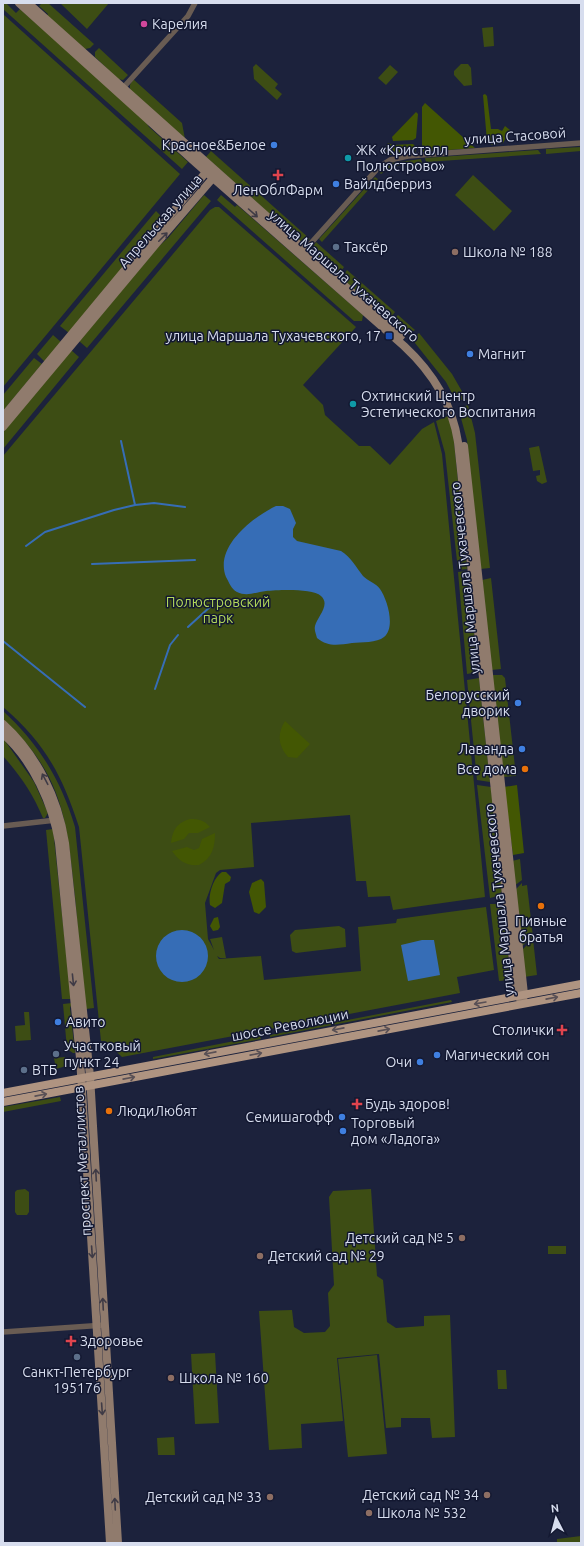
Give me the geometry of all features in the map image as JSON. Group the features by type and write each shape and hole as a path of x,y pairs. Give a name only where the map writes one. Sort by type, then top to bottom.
{"main road":[{"name":"шоссе Революции","path":"3,1093 581,984"},
{"name":"шоссе Революции","path":"3,1102 581,993"}],"street":[{"name":"улица Маршала Тухачевского","path":"19,3 121,90"},
{"name":"улица Маршала Тухачевского","path":"28,3 121,90 418,354 442,384 458,419 463,441 523,1004"},
{"path":"121,90 188,16 195,3"},
{"name":"улица Стасовой","path":"303,252 379,166 390,160 408,156 581,143"},
{"name":"Апрельская улица","path":"3,417 210,170 214,178 156,244 3,427"},
{"name":"улица Маршала Тухачевского","path":"214,178 303,252"},
{"name":"проспект Металлистов","path":"3,724 28,751 44,776 57,805 59,843 82,1087 118,1543"},
{"name":"проспект Металлистов","path":"3,734 18,750 37,779 58,820 66,843 90,1076 110,1543"},
{"path":"3,826 58,820"},
{"path":"3,1332 101,1325"}],"green space":[{"path":"3,3 6,3 16,13 20,9 143,118 149,127 188,162 182,169 3,9"},
{"path":"42,3 48,3 94,44 90,48 85,49 47,16 48,14 39,6"},
{"path":"60,3 109,3 87,29"},
{"path":"3,14 180,174 3,387"},
{"path":"493,27 494,46 484,47 482,28"},
{"path":"99,48 128,75 123,80 118,79 95,57 95,52"},
{"path":"256,64 278,84 275,88 282,94 277,100 254,79 253,67"},
{"path":"461,64 468,64 471,68 472,85 464,86 454,75 454,71"},
{"path":"390,65 398,72 386,85 378,78"},
{"path":"133,79 182,123 185,139 130,90 130,85"},
{"path":"485,94 487,96 491,129 498,129 502,131 505,126 510,130 503,143 492,145 487,141 483,95"},
{"path":"425,103 475,148 422,152 422,107"},
{"path":"416,112 418,114 416,138 413,140 393,141 392,137"},
{"path":"388,143 393,145 413,144 416,147 415,153 387,155 384,150"},
{"path":"581,147 581,151 546,154 546,149"},
{"path":"538,150 541,154 426,162 425,158"},
{"path":"211,151 310,239 301,242 206,157"},
{"path":"421,159 422,163 395,166 381,174 379,172 391,163"},
{"path":"473,175 512,211 494,231 455,195"},
{"path":"375,177 378,179 322,242 319,239"},
{"path":"204,195 211,201 87,348 79,341"},
{"path":"221,195 235,207 237,205 363,315 362,321 354,321 217,200"},
{"name":"Полюстровский парк","path":"215,207 219,207 356,327 303,385 323,405 325,415 359,446 370,446 390,465 422,429 434,422 442,454 485,897 393,910 390,896 368,897 366,881 356,881 350,815 251,823 254,867 220,870 216,873 205,903 208,939 214,950 210,939 222,937 226,958 220,958 217,956 219,959 261,956 264,980 361,971 358,927 396,923 397,919 486,907 494,970 457,977 460,993 122,1057 105,1041 101,1041 79,827 73,808 59,776 41,747 18,720 3,707 3,456 210,210"},
{"path":"156,211 162,217 148,238 69,333 60,326"},
{"path":"316,242 344,267 340,273 336,273 313,252 312,248"},
{"path":"347,270 395,312 392,316 374,302 371,304 344,280 343,276"},
{"path":"398,315 415,330 409,334 404,333 396,326 399,324 394,319"},
{"path":"419,333 452,374 467,400 458,400 454,397 446,382 415,343 414,338"},
{"path":"53,335 61,342 45,362 37,354"},
{"path":"71,350 79,357 3,449 3,432"},
{"path":"34,358 42,364 3,411 3,395"},
{"path":"468,405 475,433 490,568 480,569 467,440 459,411 462,407"},
{"path":"448,416 453,432 467,569 458,570 445,453 436,421"},
{"path":"539,446 547,482 542,484 537,481 536,476 540,475 540,470 533,471 529,448"},
{"path":"468,571 478,672 467,674 458,572"},
{"path":"491,578 501,669 491,670 482,580"},
{"path":"492,675 502,675 505,678 516,776 502,777"},
{"path":"479,678 490,782 477,780 467,680"},
{"path":"3,711 27,736 56,778 75,827 94,1008 86,1009 75,897 65,822 50,779 38,759 23,740 3,720"},
{"path":"285,721 310,744 297,758 288,757 282,748 280,735"},
{"path":"3,738 34,782 48,813 45,818 43,818 26,785 3,756"},
{"path":"477,785 491,787 502,891 498,896 490,898"},
{"path":"517,785 524,853 513,855 504,787"},
{"path":"190,819 201,820 210,827 198,833 189,833 184,839 171,843 176,827 182,822"},
{"path":"53,829 71,999 62,999 46,830"},
{"path":"215,833 213,848 210,856 199,865 190,865 183,862 177,858 172,851 187,847 194,850 199,848 202,839"},
{"path":"520,859 522,880 514,886 512,861"},
{"path":"222,872 226,872 231,877 230,881 225,884 222,903 215,908 210,905 211,892 216,878"},
{"path":"261,879 264,882 266,907 259,914 254,912 249,892 252,883"},
{"path":"522,883 522,886 527,885 533,937 521,947 515,890"},
{"path":"490,904 499,904 503,907 511,980 499,981"},
{"path":"218,917 220,927 218,930 213,931 210,926 214,918"},
{"path":"339,926 345,929 346,947 296,953 292,951 290,935 295,930"},
{"path":"533,939 537,975 524,977 523,949"},
{"path":"451,1000 452,1002 270,1037 270,1035"},
{"path":"72,1003 70,1008 75,1053 67,1049 63,1004"},
{"path":"24,1012 29,1012 31,1040 16,1041 15,1026 25,1025"},
{"path":"260,1036 261,1039 153,1059 153,1057"},
{"path":"65,1057 66,1066 56,1069 54,1058"},
{"path":"60,1097 61,1101 3,1112 3,1107"},
{"path":"25,1189 29,1192 29,1212 27,1215 17,1215 15,1212 15,1192 17,1190"},
{"path":"371,1189 377,1276 383,1280 387,1322 396,1328 424,1326 424,1316 450,1315 455,1437 432,1438 430,1418 401,1418 401,1427 386,1428 379,1354 337,1358 343,1421 301,1424 302,1448 269,1450 259,1311 292,1310 294,1327 304,1333 325,1332 330,1326 328,1293 334,1285 329,1197 333,1191"},
{"path":"548,1246 566,1246 566,1254 548,1254"},
{"path":"215,1353 219,1423 195,1424 191,1354"},
{"path":"377,1355 387,1454 348,1457 338,1359"},
{"path":"497,1370 506,1370 507,1389 498,1389"},
{"path":"174,1437 175,1455 158,1455 157,1438"},
{"path":"581,1536 581,1543 557,1543 557,1539"}],"water":[{"path":"276,506 283,506 290,509 296,523 293,529 293,537 297,541 345,553 363,576 379,587 388,606 390,620 388,632 384,637 369,642 338,645 325,643 317,638 315,629 316,622 325,603 321,596 317,593 295,590 278,590 244,594 233,589 226,577 224,566 230,544 247,525"},
{"path":"182,930 192,932 200,938 206,946 208,956 206,966 200,974 192,980 182,982 172,980 164,974 158,966 156,956 158,946 164,938 172,932"},
{"path":"422,940 434,940 440,975 408,981 401,945"}],"waterway":[{"path":"121,441 135,505"},
{"path":"26,546 45,532 114,510 135,505 154,503 185,507"},
{"path":"92,564 195,560"},
{"path":"188,627 211,606"},
{"path":"155,689 170,645 178,635"},
{"path":"3,641 85,707"}],"place":[{"name":"Карелия","path":"144,24"},
{"name":"Красное&Белое","path":"274,145"},
{"name":"ЖК «Кристалл Полюстрово»","path":"348,158"},
{"name":"ЛенОблФарм","path":"278,175"},
{"name":"Вайлдберриз","path":"336,184"},
{"name":"Таксёр","path":"336,247"},
{"name":"Школа № 188","path":"455,252"},
{"name":"улица Маршала Тухачевского, 17","path":"389,336"},
{"name":"Магнит","path":"470,354"},
{"name":"Охтинский Центр Эстетического Воспитания","path":"353,404"},
{"name":"Белорусский дворик","path":"518,703"},
{"name":"Лаванда","path":"522,749"},
{"name":"Все дома","path":"525,769"},
{"name":"Пивные братья","path":"541,906"},
{"name":"Авито","path":"58,1022"},
{"name":"Столички","path":"562,1030"},
{"name":"Участковый пункт 24","path":"56,1054"},
{"name":"Магический сон","path":"437,1055"},
{"name":"Очи","path":"420,1062"},
{"name":"ВТБ","path":"24,1070"},
{"name":"Будь здоров!","path":"357,1104"},
{"name":"ЛюдиЛюбят","path":"109,1111"},
{"name":"Семишагофф","path":"342,1117"},
{"name":"Торговый дом «Ладога»","path":"343,1131"},
{"name":"Детский сад № 5","path":"462,1238"},
{"name":"Детский сад № 29","path":"260,1256"},
{"name":"Здоровье","path":"71,1341"},
{"name":"Санкт-Петербург 195176","path":"77,1357"},
{"name":"Школа № 160","path":"171,1378"},
{"name":"Детский сад № 34","path":"487,1495"},
{"name":"Детский сад № 33","path":"270,1497"},
{"name":"Школа № 532","path":"369,1513"}]}
